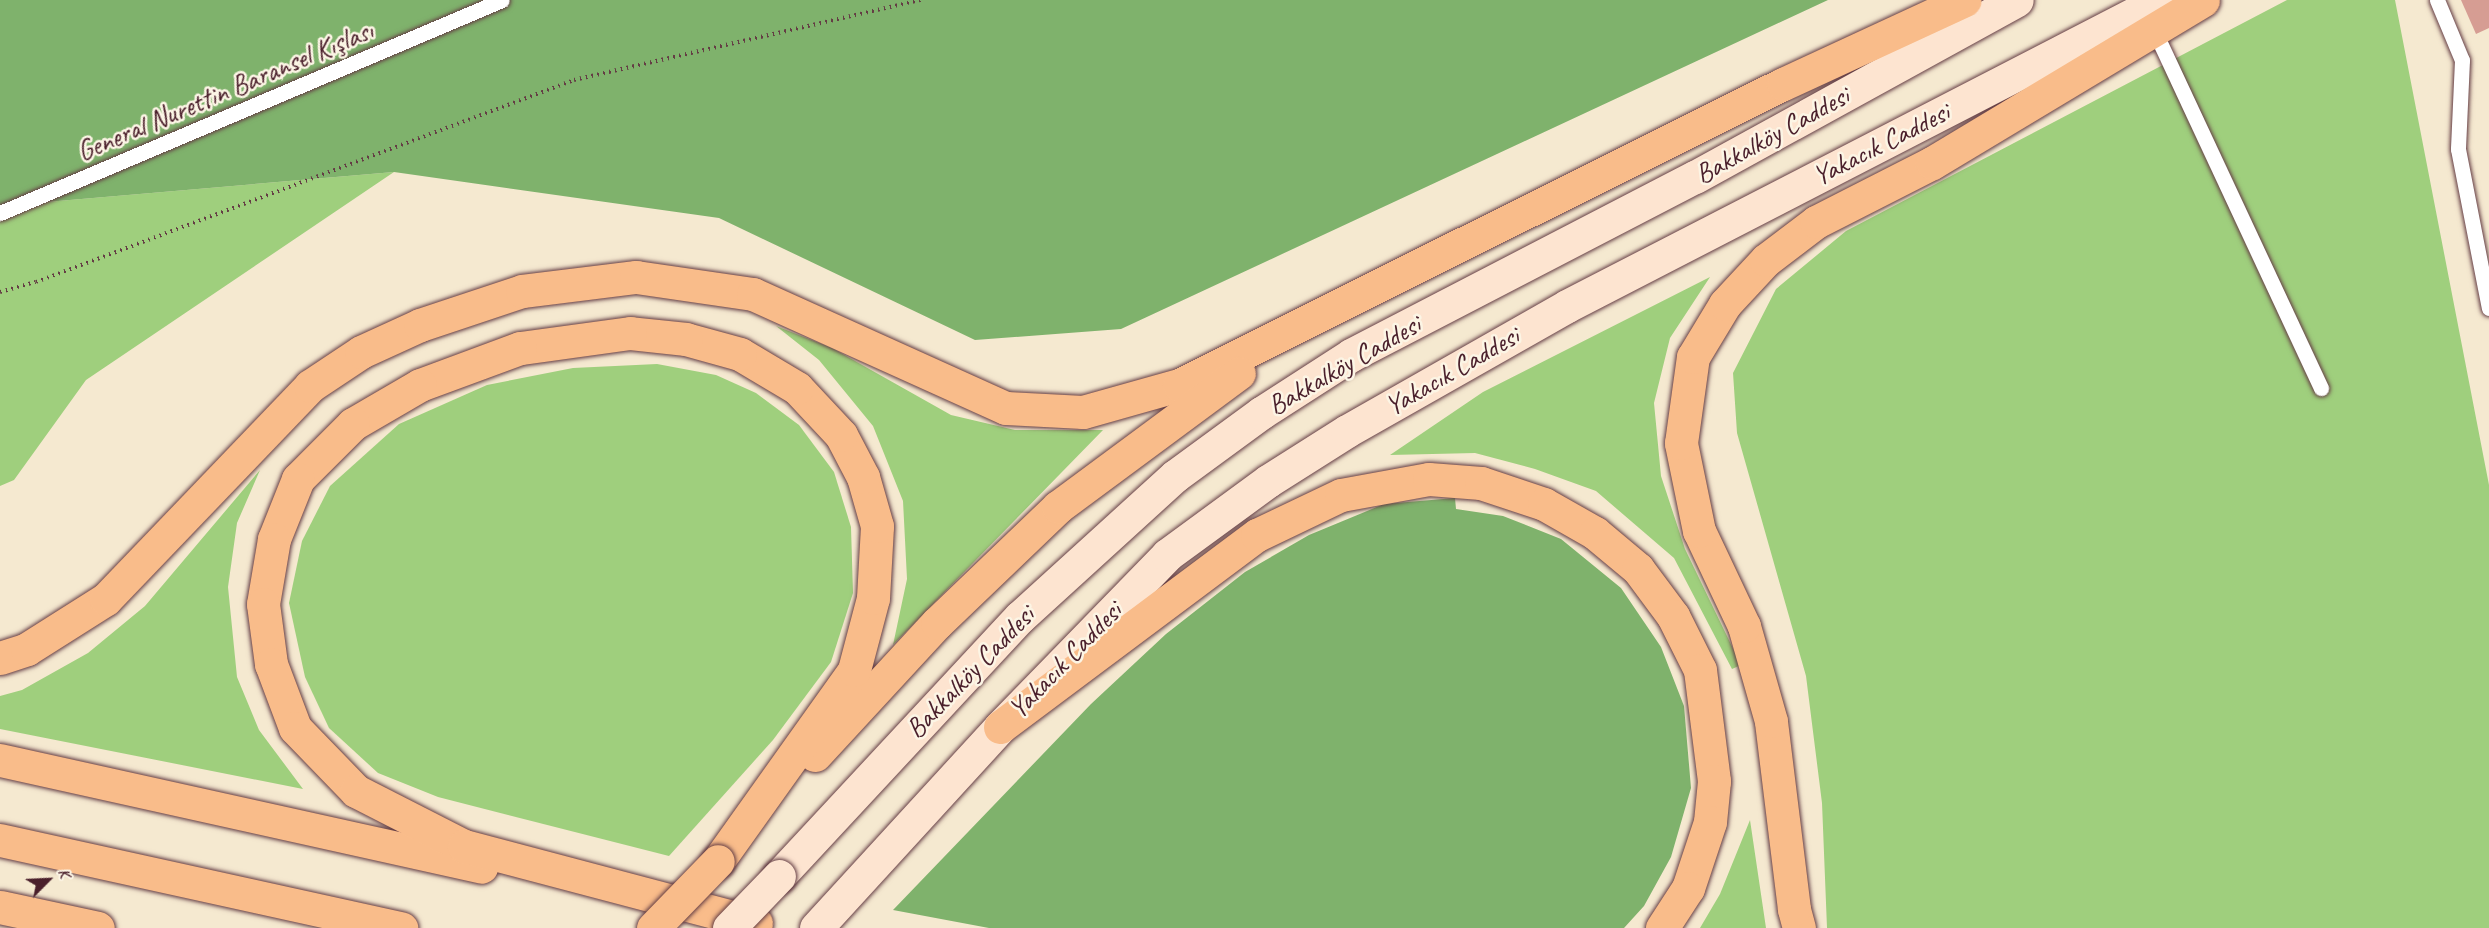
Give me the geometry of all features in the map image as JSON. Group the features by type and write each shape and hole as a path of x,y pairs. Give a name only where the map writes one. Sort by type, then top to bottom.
{"highway":[{"path":"0,658 27,649 106,599 310,386 362,352 420,325 522,291 636,277 753,294 1006,408 1083,412 1179,385 1333,305 1783,84 1965,0"},
{"path":"1799,928 1794,909 1772,721 1744,626 1699,531 1681,444 1694,357 1725,304 1766,260 1816,222 1932,164 2155,32 2203,0"},
{"path":"653,928 718,861 937,623 1058,507 1333,305"},
{"path":"718,861 854,670 873,598 877,526 863,477 841,435 798,388 740,354 686,339 630,333 520,348 420,386 353,424 298,478 274,539 263,604 271,664 295,728 356,791 464,846 755,926"},
{"path":"1000,727 1257,535 1341,495 1429,479 1480,483 1544,504 1604,540 1645,579 1673,616 1701,670 1714,781 1710,822 1688,888 1662,928"},
{"path":"0,760 429,857 755,926"},
{"path":"0,840 401,928"},
{"path":"0,907 98,928"}],"main road":[{"name":"Bakkalköy Caddesi","path":"755,926 779,876 1020,617 1175,476 1261,413 1351,355 1695,177 2017,0"},
{"name":"Yakacık Caddesi","path":"816,928 1000,727 1167,555 1268,481 1347,431 1567,306 2161,0"}],"lane":[{"name":"General Nurettin Baransel Kışlası","path":"0,213 502,0"},
{"path":"2437,0 2462,60 2458,149 2489,308"},
{"path":"2155,32 2321,388"}],"path":[{"path":"0,292 36,282 574,80 921,0"}],"green space":[{"path":"0,0 1828,0 1121,329 975,340 719,218 394,172 0,206"},
{"path":"2287,0 2395,0 2489,485 2489,928 1827,928 1822,803 1806,676 1737,433 1733,373 1776,289 1846,231"},
{"path":"394,172 86,380 14,480 0,486 0,206"},
{"path":"1710,277 1670,338 1654,403 1661,476 1685,549 1741,665 1732,669 1674,558 1596,491 1535,469 1475,453 1390,455 1483,392"},
{"path":"776,326 832,348 951,415 1015,430 1103,430 893,645 907,579 903,501 873,426 819,360"},
{"path":"657,364 716,375 756,393 799,425 834,472 851,527 853,593 831,662 773,740 669,856 438,797 378,773 329,728 305,677 289,603 302,541 330,486 399,424 487,385 573,368"},
{"path":"260,470 237,523 228,587 237,677 259,730 303,789 0,729 0,696 22,690 88,653 145,606"},
{"path":"1455,498 1456,509 1503,516 1561,539 1621,588 1661,647 1684,706 1691,788 1671,857 1644,906 1624,928 989,928 893,910 1091,704 1166,634 1245,572 1309,535 1384,504"},
{"path":"1750,820 1766,928 1700,928 1720,894"}],"building":[{"path":"2461,0 2489,0 2489,28 2476,34"}]}
